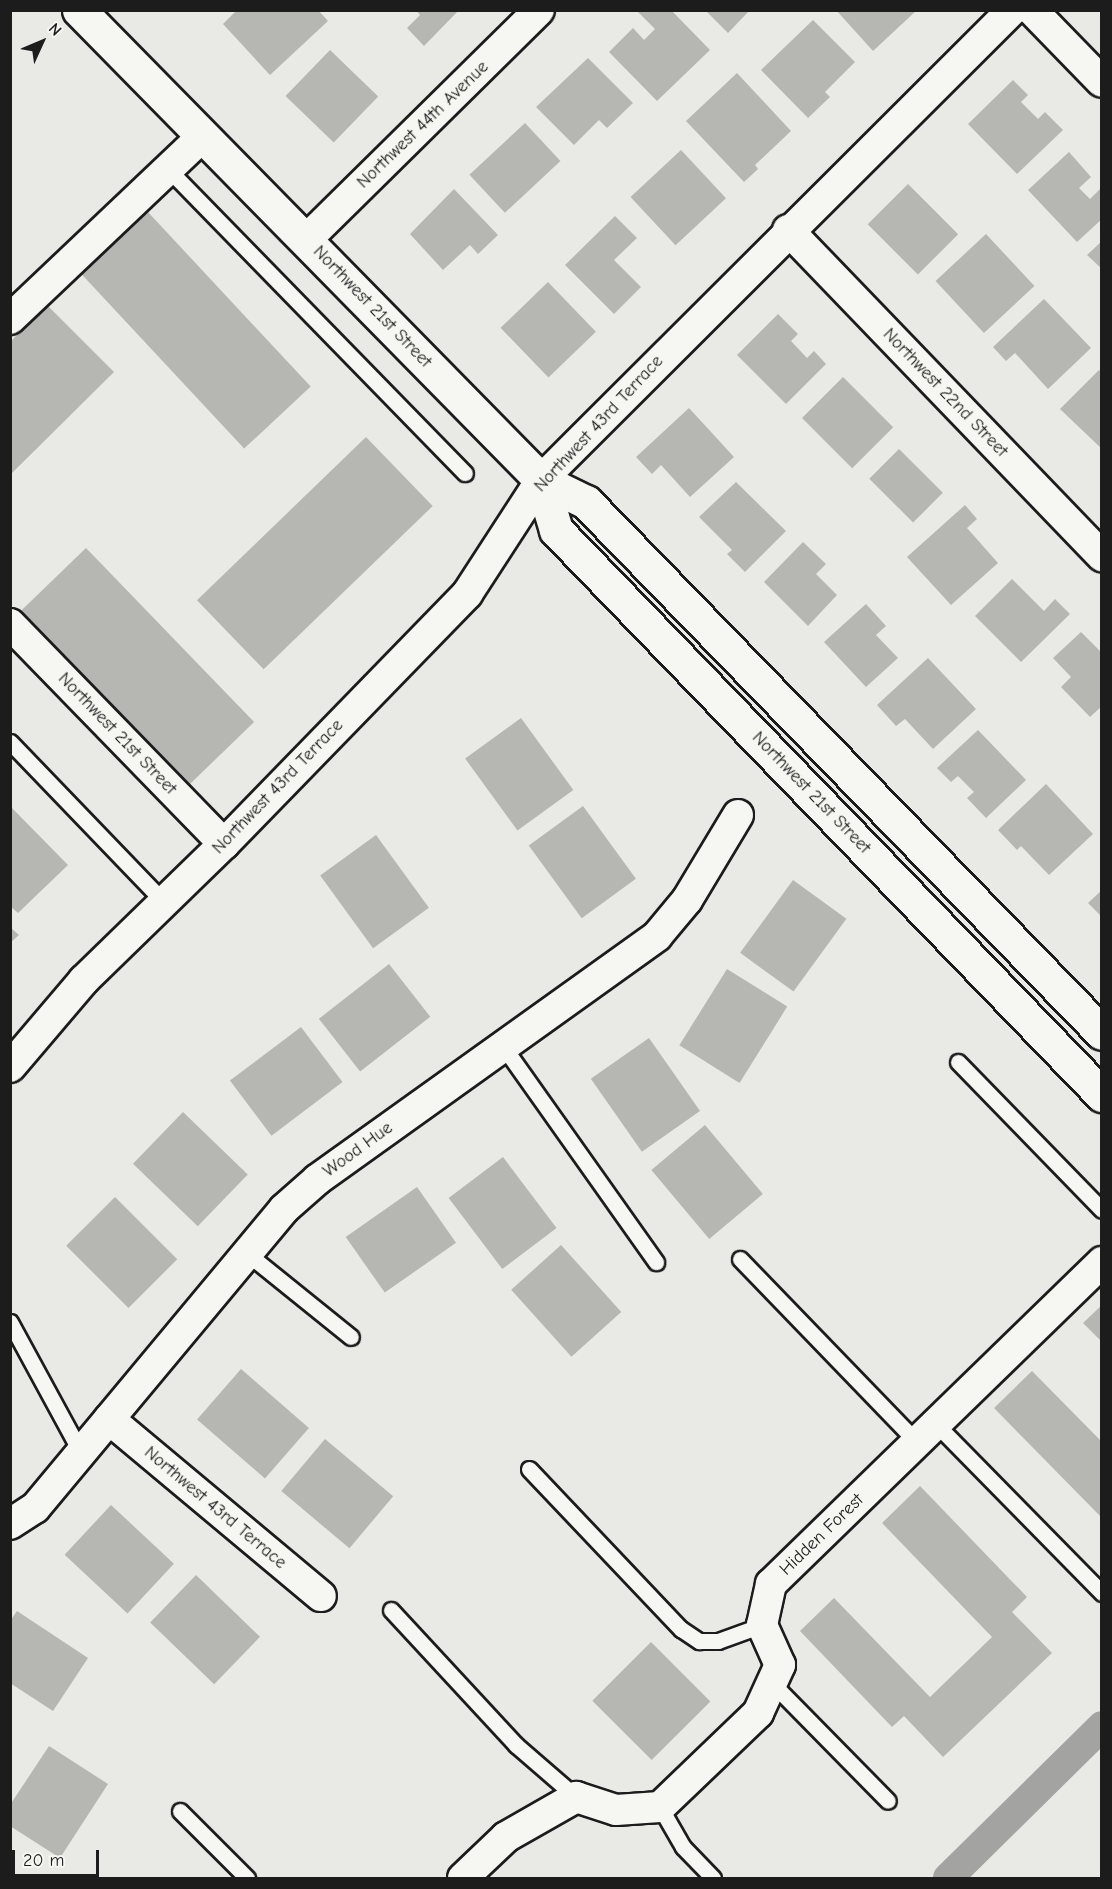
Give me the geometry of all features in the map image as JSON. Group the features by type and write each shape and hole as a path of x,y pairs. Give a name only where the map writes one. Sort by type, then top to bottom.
{"street":[{"name":"Northwest 21st Street","path":"79,10 542,480 586,502 1101,1033"},
{"name":"Northwest 44th Avenue","path":"306,240 539,10"},
{"name":"Northwest 43rd Terrace","path":"10,1067 84,980 224,844 467,594 542,480 788,230 1012,10"},
{"path":"1032,10 1101,82"},
{"path":"10,319 203,136"},
{"name":"Northwest 22nd Street","path":"788,230 1101,556"},
{"name":"Northwest 21st Street","path":"542,480 556,530 1101,1095"},
{"name":"Northwest 21st Street","path":"10,624 224,844"},
{"name":"Wood Hue","path":"10,1524 35,1508 284,1209 318,1179 657,936 687,900 738,815"},
{"name":"Hidden Forest","path":"762,1625 771,1584 1101,1262"},
{"name":"Northwest 43rd Terrace","path":"109,1419 321,1596"},
{"path":"463,1878 507,1837 576,1797 616,1810 660,1807 758,1713 780,1665 762,1625"}],"lane":[{"path":"168,169 465,473"},
{"path":"10,742 164,902"},
{"path":"503,1046 656,1262"},
{"path":"958,1062 1101,1210"},
{"path":"248,1254 351,1337"},
{"path":"740,1259 1101,1593"},
{"path":"10,1322 81,1453"},
{"path":"529,1469 681,1629 699,1641 718,1641 762,1625"},
{"path":"391,1610 516,1745 576,1797"},
{"path":"772,1683 888,1801"},
{"path":"660,1807 683,1846 713,1878"},
{"path":"180,1811 247,1878"}],"building":[{"path":"237,10 318,10 328,21 270,75 223,24"},
{"path":"416,10 459,10 424,46 407,28 420,15"},
{"path":"636,10 671,10 710,50 657,101 609,52 633,28 644,40 655,29"},
{"path":"705,10 750,10 728,33"},
{"path":"836,10 917,10 873,51"},
{"path":"813,20 855,62 825,92 830,97 808,118 761,70"},
{"path":"330,50 378,97 334,143 286,96"},
{"path":"588,58 633,103 607,128 599,120 574,145 536,107"},
{"path":"737,73 791,131 755,165 758,169 744,182 686,121"},
{"path":"1013,80 1028,95 1021,102 1038,119 1045,112 1063,130 1017,174 968,124"},
{"path":"525,123 560,161 505,213 469,175"},
{"path":"681,150 726,198 676,245 631,197"},
{"path":"1069,152 1091,177 1079,188 1090,199 1102,187 1102,219 1077,242 1028,190"},
{"path":"908,184 958,234 918,275 868,224"},
{"path":"454,189 498,235 478,254 470,245 443,270 410,234"},
{"path":"147,211 311,387 244,449 80,273"},
{"path":"615,216 637,238 614,260 641,287 614,314 565,265"},
{"path":"986,234 1034,286 984,333 936,281"},
{"path":"1102,241 1102,269 1087,255"},
{"path":"548,282 596,332 548,377 501,328"},
{"path":"1044,299 1091,348 1048,389 1015,353 1006,361 993,347"},
{"path":"47,305 114,372 10,475 10,342"},
{"path":"778,314 798,334 791,341 807,358 814,351 826,364 786,404 737,355"},
{"path":"1099,370 1102,373 1102,449 1060,409"},
{"path":"843,377 893,427 852,468 802,418"},
{"path":"689,408 734,457 690,497 661,465 652,474 636,457"},
{"path":"366,437 433,506 264,669 197,600"},
{"path":"899,449 943,493 913,523 869,479"},
{"path":"736,482 786,531 745,572 727,554 732,550 699,517"},
{"path":"965,505 977,519 967,528 998,563 951,605 907,557"},
{"path":"803,542 826,564 816,574 837,595 808,626 764,582"},
{"path":"86,548 254,722 189,785 21,611"},
{"path":"1012,579 1044,611 1055,599 1070,614 1021,662 975,616"},
{"path":"866,604 886,626 876,635 898,658 866,687 824,642"},
{"path":"1081,632 1102,653 1102,706 1090,717 1061,687 1071,677 1053,658"},
{"path":"928,658 976,709 933,749 905,719 896,726 877,705"},
{"path":"521,718 573,790 517,831 465,759"},
{"path":"978,730 1026,780 986,818 967,798 974,792 958,776 951,782 937,768"},
{"path":"1046,784 1093,834 1049,875 1021,846 1017,850 998,830"},
{"path":"10,806 68,865 18,913 10,906"},
{"path":"583,806 636,879 582,918 529,845"},
{"path":"376,835 429,908 373,948 320,876"},
{"path":"793,880 846,919 793,992 740,953"},
{"path":"1102,890 1102,917 1088,903"},
{"path":"10,927 19,935 10,943"},
{"path":"389,964 430,1017 360,1072 319,1019"},
{"path":"727,969 787,1007 740,1083 679,1045"},
{"path":"301,1027 343,1082 271,1136 230,1081"},
{"path":"649,1038 700,1111 642,1152 591,1079"},
{"path":"183,1112 248,1175 198,1226 133,1164"},
{"path":"705,1125 763,1194 709,1239 651,1170"},
{"path":"503,1157 557,1228 502,1269 449,1198"},
{"path":"417,1187 456,1243 385,1293 346,1237"},
{"path":"115,1197 177,1259 128,1308 66,1246"},
{"path":"561,1245 621,1312 571,1357 511,1290"},
{"path":"1102,1305 1102,1342 1083,1323"},
{"path":"241,1369 309,1428 265,1479 197,1420"},
{"path":"1032,1371 1102,1442 1102,1518 994,1408"},
{"path":"325,1439 393,1496 349,1548 281,1491"},
{"path":"920,1486 1027,1597 1012,1612 1052,1653 943,1757 904,1716 892,1727 800,1631 834,1598 930,1697 992,1637 882,1523"},
{"path":"111,1505 174,1564 128,1613 65,1555"},
{"path":"196,1575 260,1637 214,1684 150,1622"},
{"path":"17,1611 88,1658 53,1711 10,1683 10,1621"},
{"path":"651,1642 710,1701 652,1760 592,1701"},
{"path":"49,1746 108,1784 60,1858 10,1826 10,1805"}],"waterway":[{"path":"948,1878 1102,1726"}]}
